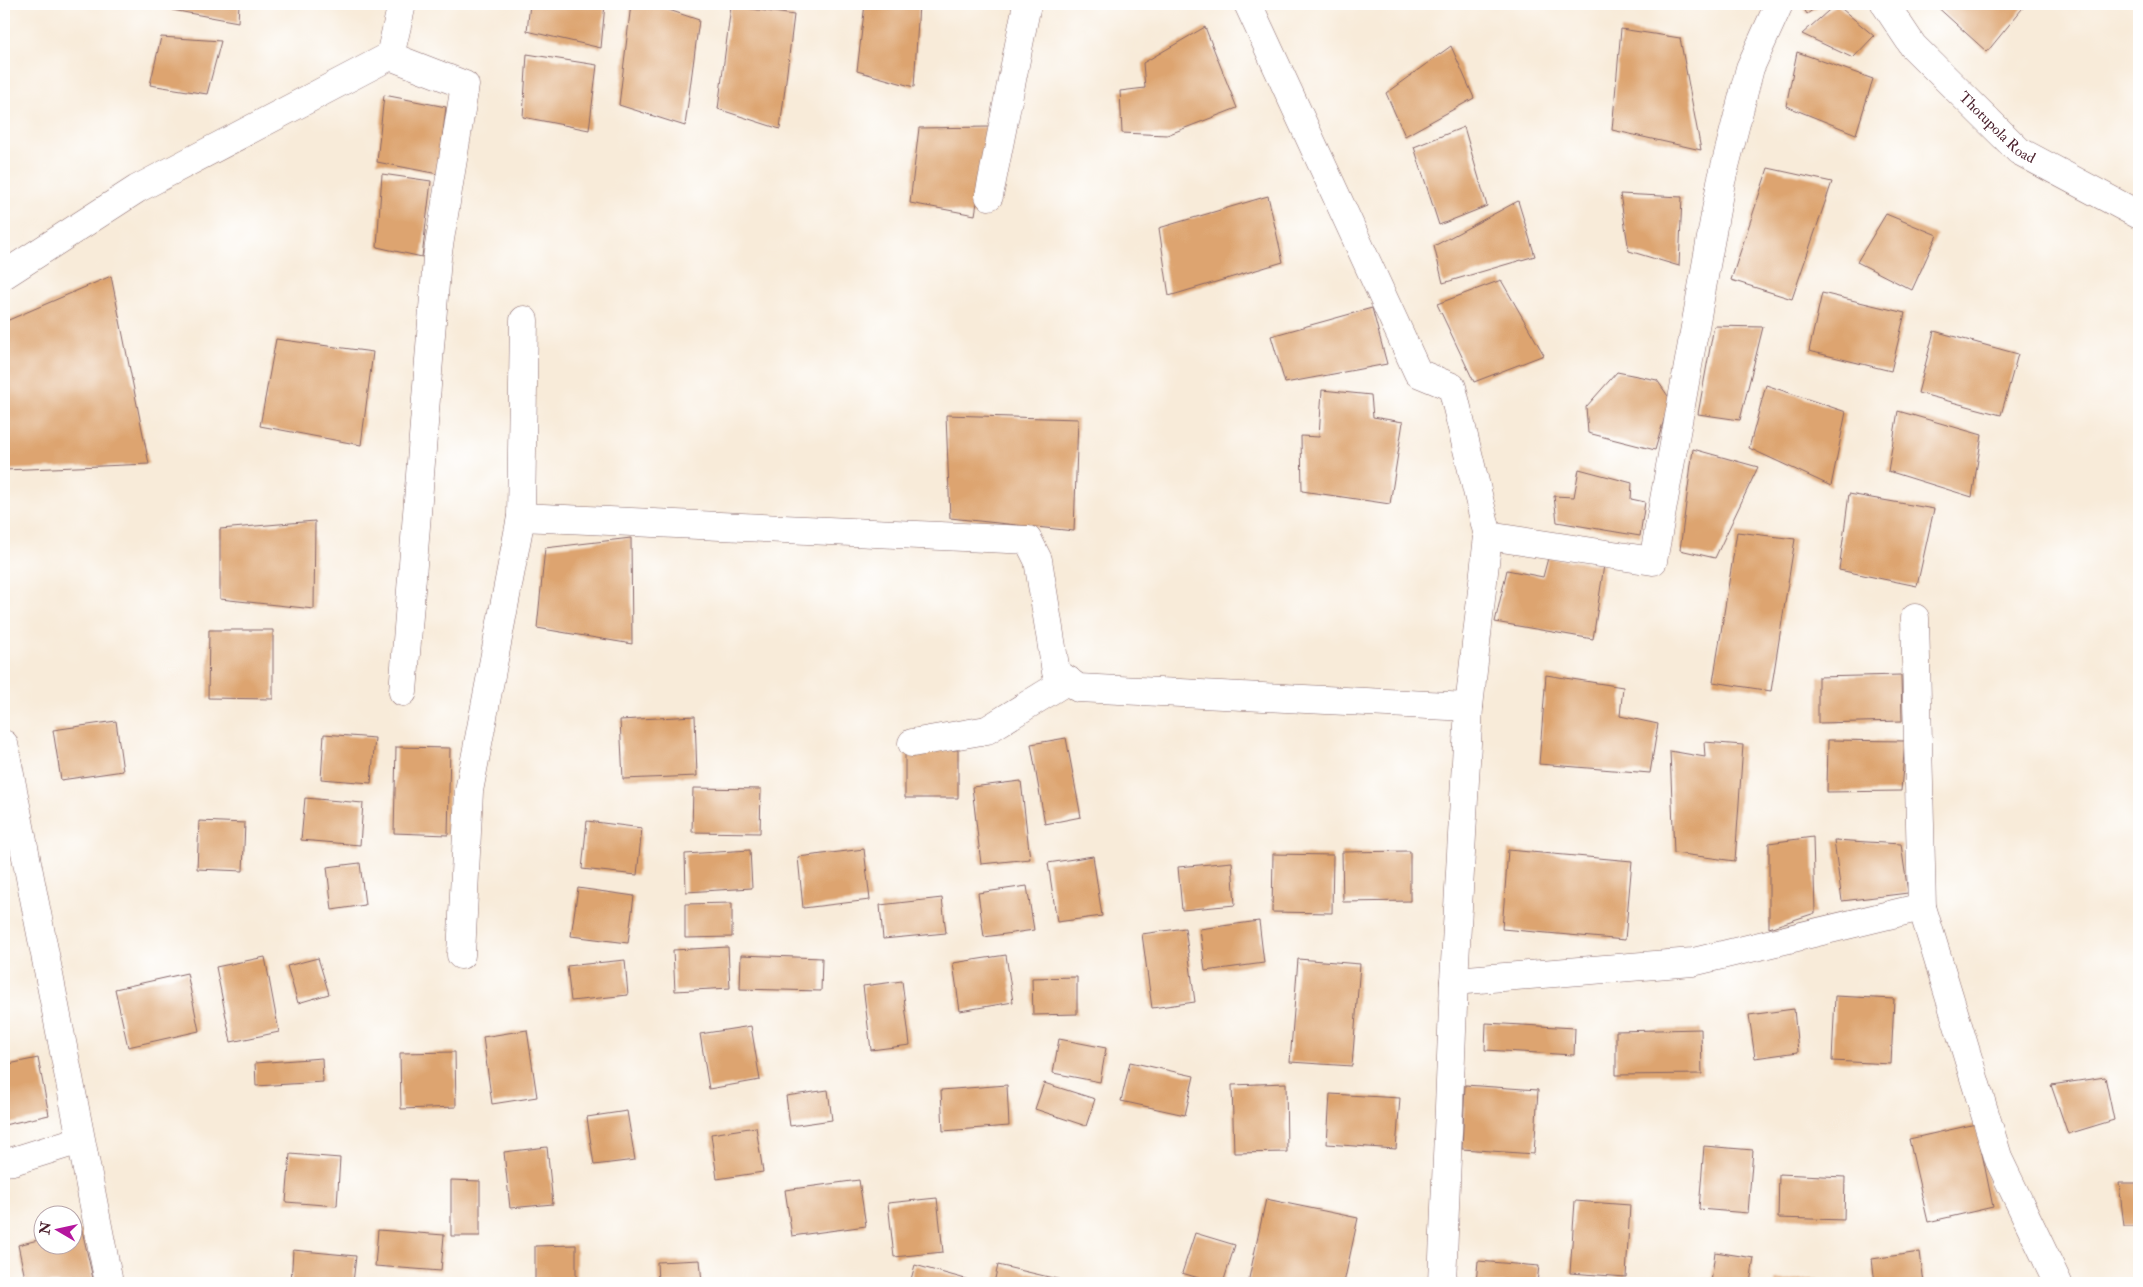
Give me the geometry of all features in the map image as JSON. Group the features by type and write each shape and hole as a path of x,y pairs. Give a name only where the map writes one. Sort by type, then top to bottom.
{"street":[{"path":"390,56 402,4"},
{"path":"989,196 1027,4"},
{"path":"1248,4 1418,373 1452,387 1488,536 1469,707 1454,981 1442,1283"},
{"path":"1488,536 1653,562 1721,182 1750,68 1779,4"},
{"name":"Thotupola Road","path":"1885,4 1913,46 2019,151 2139,215"},
{"path":"4,276 137,189 390,56 465,85 437,258 403,692"},
{"path":"461,955 469,791 521,517 524,320"},
{"path":"521,517 1028,540 1038,560 1056,672 1078,688 1469,707"},
{"path":"1916,618 1922,907 1999,1160 2058,1283"},
{"path":"912,743 987,730 1068,680"},
{"path":"4,744 109,1283"},
{"path":"1454,981 1693,962 1922,907"},
{"path":"4,1162 13,1161 80,1140"}],"building":[{"path":"173,4 239,4 238,22 172,10"},
{"path":"530,4 605,4 601,48 527,31"},
{"path":"631,4 651,4 699,20 685,126 619,105"},
{"path":"865,4 919,4 914,87 857,71"},
{"path":"1801,4 1821,4 1807,14"},
{"path":"1836,4 1874,36 1853,58 1802,34"},
{"path":"1934,4 2026,4 1987,52"},
{"path":"731,6 794,15 780,129 718,109"},
{"path":"1205,27 1237,108 1167,135 1122,133 1120,91 1145,88 1143,63"},
{"path":"1621,29 1680,38 1701,150 1612,130"},
{"path":"161,37 221,41 207,94 150,85"},
{"path":"1451,46 1474,98 1405,136 1386,93"},
{"path":"1797,52 1873,79 1856,134 1786,106"},
{"path":"527,54 597,65 589,130 523,117"},
{"path":"384,95 446,107 438,174 377,162"},
{"path":"989,127 975,215 910,203 919,128"},
{"path":"1464,127 1487,206 1439,225 1414,147"},
{"path":"1768,168 1832,182 1792,299 1731,280"},
{"path":"382,174 431,181 422,257 377,247"},
{"path":"1620,194 1682,197 1679,266 1629,251"},
{"path":"1268,196 1283,262 1169,296 1159,228"},
{"path":"1518,201 1535,256 1443,283 1434,246"},
{"path":"1886,214 1937,235 1912,290 1857,262"},
{"path":"111,276 149,464 4,470 4,322"},
{"path":"1501,280 1544,355 1474,382 1437,304"},
{"path":"1822,293 1905,313 1891,371 1809,351"},
{"path":"1372,308 1387,364 1285,383 1271,336"},
{"path":"1714,326 1763,327 1740,420 1698,414"},
{"path":"1934,331 2018,354 2001,415 1918,393"},
{"path":"276,339 373,352 361,445 260,426"},
{"path":"1617,372 1657,380 1670,399 1655,450 1588,433 1586,407"},
{"path":"1766,385 1846,412 1831,486 1749,448"},
{"path":"1322,390 1371,395 1373,417 1403,422 1390,504 1302,491 1301,436 1319,437"},
{"path":"1898,411 1982,435 1972,497 1888,471"},
{"path":"946,415 1078,419 1074,531 950,518"},
{"path":"1693,449 1758,467 1715,558 1680,550"},
{"path":"1579,469 1632,483 1631,499 1645,502 1640,536 1557,522 1554,496 1574,497"},
{"path":"1849,494 1934,509 1917,586 1839,570"},
{"path":"315,521 314,609 220,599 220,529"},
{"path":"1737,532 1795,539 1771,691 1713,682"},
{"path":"631,538 632,644 537,628 545,548"},
{"path":"1548,558 1604,565 1593,639 1495,622 1507,570 1543,577"},
{"path":"209,630 273,630 273,699 208,698"},
{"path":"1546,675 1623,687 1620,716 1658,724 1650,773 1539,764"},
{"path":"1901,675 1902,721 1818,723 1818,677"},
{"path":"695,716 697,776 623,779 620,720"},
{"path":"116,721 123,771 61,780 53,730"},
{"path":"324,734 375,738 371,783 321,779"},
{"path":"1066,738 1081,817 1045,824 1031,744"},
{"path":"1828,740 1905,741 1901,791 1827,792"},
{"path":"1704,742 1743,745 1735,861 1674,853 1670,751 1705,757"},
{"path":"396,747 450,748 448,835 394,833"},
{"path":"958,750 958,798 905,798 905,751"},
{"path":"1021,781 1030,859 981,864 972,787"},
{"path":"693,788 761,789 760,833 692,832"},
{"path":"305,798 363,803 360,845 301,840"},
{"path":"199,821 245,823 243,871 197,869"},
{"path":"587,821 642,828 637,875 582,869"},
{"path":"1813,837 1815,913 1769,928 1769,843"},
{"path":"1834,840 1901,844 1908,893 1842,901"},
{"path":"864,849 870,900 803,908 798,857"},
{"path":"750,850 752,888 686,892 685,854"},
{"path":"1508,850 1632,861 1625,940 1502,929"},
{"path":"1410,851 1410,901 1343,902 1342,852"},
{"path":"1273,854 1333,855 1332,913 1272,912"},
{"path":"1093,856 1102,916 1057,922 1048,863"},
{"path":"1232,862 1235,905 1182,910 1178,867"},
{"path":"360,863 365,905 332,910 327,867"},
{"path":"1027,886 1034,930 984,937 978,893"},
{"path":"578,888 634,896 628,943 571,936"},
{"path":"942,898 946,933 883,939 880,905"},
{"path":"732,903 732,937 685,938 685,904"},
{"path":"1259,921 1264,963 1205,971 1200,929"},
{"path":"1185,928 1195,1002 1152,1008 1142,934"},
{"path":"728,947 730,988 675,991 673,950"},
{"path":"741,955 822,958 821,991 740,989"},
{"path":"1006,955 1013,1002 960,1011 953,963"},
{"path":"265,957 279,1032 231,1042 216,967"},
{"path":"318,958 329,994 298,1003 287,966"},
{"path":"1298,959 1360,964 1352,1066 1290,1062"},
{"path":"625,960 628,995 571,1001 567,966"},
{"path":"187,973 199,1031 128,1047 115,989"},
{"path":"1077,977 1077,1014 1033,1015 1032,978"},
{"path":"902,981 910,1045 871,1050 863,986"},
{"path":"1835,996 1894,999 1891,1064 1832,1061"},
{"path":"1794,1009 1798,1052 1755,1058 1749,1015"},
{"path":"1486,1023 1575,1028 1574,1055 1485,1050"},
{"path":"751,1026 760,1080 709,1089 700,1034"},
{"path":"1701,1029 1702,1074 1616,1075 1616,1031"},
{"path":"527,1030 537,1097 492,1104 483,1037"},
{"path":"1059,1039 1106,1048 1100,1082 1053,1073"},
{"path":"455,1052 456,1107 401,1109 400,1053"},
{"path":"38,1058 49,1115 4,1125 4,1065"},
{"path":"322,1058 323,1082 256,1086 255,1063"},
{"path":"1130,1062 1194,1076 1185,1115 1121,1101"},
{"path":"2105,1077 2114,1120 2068,1134 2051,1085"},
{"path":"1044,1083 1095,1099 1086,1126 1035,1109"},
{"path":"1286,1083 1287,1152 1234,1153 1232,1085"},
{"path":"1007,1085 1009,1126 943,1131 941,1090"},
{"path":"1465,1085 1538,1090 1534,1154 1462,1149"},
{"path":"828,1090 832,1120 790,1126 786,1096"},
{"path":"1330,1094 1400,1098 1396,1149 1327,1144"},
{"path":"627,1111 635,1160 594,1165 587,1117"},
{"path":"1976,1124 1993,1207 1928,1222 1909,1139"},
{"path":"756,1127 763,1172 717,1179 711,1134"},
{"path":"1704,1146 1753,1150 1748,1213 1699,1209"},
{"path":"547,1147 553,1204 510,1208 504,1152"},
{"path":"290,1154 340,1158 337,1206 286,1202"},
{"path":"1779,1174 1845,1177 1844,1220 1778,1218"},
{"path":"451,1180 480,1181 480,1236 451,1236"},
{"path":"859,1180 866,1226 792,1236 785,1190"},
{"path":"2119,1183 2139,1183 2139,1226 2124,1226"},
{"path":"937,1198 943,1252 894,1257 888,1203"},
{"path":"1266,1199 1358,1218 1344,1283 1248,1283"},
{"path":"1575,1201 1630,1205 1626,1277 1570,1273"},
{"path":"82,1230 94,1283 26,1283 18,1245 32,1242 32,1254 82,1254"},
{"path":"378,1230 444,1235 441,1271 375,1266"},
{"path":"1195,1233 1235,1245 1223,1283 1215,1283 1182,1273"},
{"path":"576,1245 576,1283 535,1283 535,1246"},
{"path":"293,1250 356,1256 353,1283 291,1283"},
{"path":"1715,1252 1754,1258 1750,1283 1711,1283"},
{"path":"1920,1252 1924,1283 1875,1283 1872,1259"},
{"path":"700,1260 702,1283 658,1283 657,1262"},
{"path":"1478,1261 1539,1266 1537,1283 1476,1283"},
{"path":"915,1265 980,1283 910,1283"},
{"path":"998,1265 1074,1283 994,1283"},
{"path":"1818,1279 1818,1283 1775,1283 1775,1280"}]}
